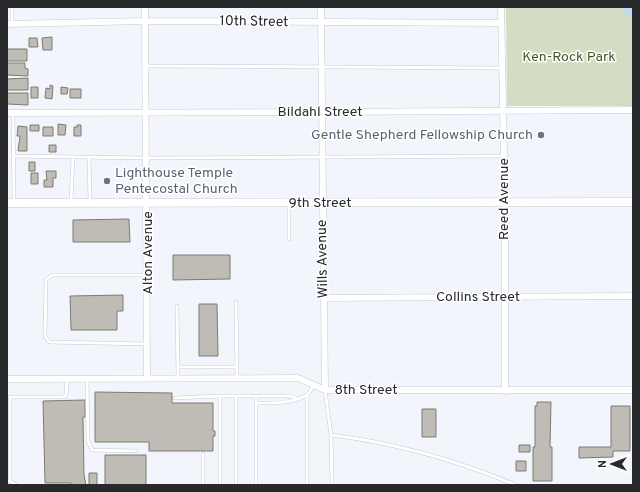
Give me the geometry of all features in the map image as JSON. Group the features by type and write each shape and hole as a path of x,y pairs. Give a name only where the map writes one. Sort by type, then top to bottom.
{"street":[{"name":"Alton Avenue","path":"145,7 148,158 148,378"},
{"name":"Wills Avenue","path":"321,7 325,390"},
{"name":"Reed Avenue","path":"501,7 505,202 505,391"},
{"name":"10th Street","path":"9,24 146,21 501,23"},
{"name":"Bildahl Street","path":"10,112 633,110"},
{"name":"9th Street","path":"10,203 633,202"},
{"name":"Collins Street","path":"324,298 633,296"},
{"name":"8th Street","path":"7,379 298,378 325,390 633,390"}],"lane":[{"path":"9,24 12,7"},
{"path":"146,66 502,68"},
{"path":"10,112 13,156 10,203"},
{"path":"13,156 148,158 504,156"},
{"path":"71,203 73,157"},
{"path":"88,157 90,203"},
{"path":"289,203 289,239"},
{"path":"148,275 52,275 46,280 45,336 50,342 148,344"},
{"path":"236,302 237,378"},
{"path":"177,306 178,378"},
{"path":"178,367 237,367"},
{"path":"16,485 9,481 10,397 63,397 66,396 67,379"},
{"path":"87,379 88,441 92,450 136,451"},
{"path":"307,485 307,394 314,384"},
{"path":"325,390 331,436 332,485"},
{"path":"256,403 278,404 291,401 307,394"},
{"path":"175,398 220,396 291,396 296,398"},
{"path":"220,396 220,485"},
{"path":"236,396 236,485"},
{"path":"256,396 256,485"},
{"path":"331,436 403,447 459,463 516,485"},
{"path":"203,454 203,485"}],"green space":[{"name":"Ken-Rock Park","path":"506,7 633,7 633,106 507,106"}],"building":[{"path":"52,37 52,50 43,50 42,38"},
{"path":"29,38 37,38 38,47 29,47"},
{"path":"7,49 27,49 27,61 7,61"},
{"path":"7,63 25,63 25,68 28,69 28,76 7,75"},
{"path":"28,78 28,90 7,90 7,79"},
{"path":"50,85 53,86 52,99 45,98 46,88 50,89"},
{"path":"31,87 38,87 38,98 31,98"},
{"path":"61,87 68,88 67,94 61,94"},
{"path":"70,89 81,89 81,98 70,98"},
{"path":"7,93 28,93 28,105 7,104"},
{"path":"58,124 66,125 65,135 58,135"},
{"path":"30,125 39,125 39,131 30,131"},
{"path":"77,125 81,125 81,136 74,136 74,127 77,127"},
{"path":"18,126 27,127 27,151 18,151 20,136 17,136"},
{"path":"43,127 53,127 53,136 43,136"},
{"path":"49,145 56,145 56,152 49,152"},
{"path":"29,162 35,162 35,171 29,171"},
{"path":"46,171 56,171 56,178 53,178 53,187 44,187 44,180 47,180"},
{"path":"31,173 38,173 38,184 31,184"},
{"path":"129,219 130,242 73,242 73,220"},
{"path":"173,255 230,255 230,279 173,280"},
{"path":"123,295 123,311 117,311 117,330 71,330 70,296"},
{"path":"199,304 217,304 218,356 199,356"},
{"path":"95,392 172,393 172,403 213,403 213,431 215,431 215,436 213,436 213,451 149,451 149,442 95,442"},
{"path":"85,400 85,417 83,417 84,475 86,485 72,485 71,483 45,483 43,401"},
{"path":"537,402 551,402 550,447 552,447 552,481 533,481 535,406 537,406"},
{"path":"611,406 630,406 630,451 613,451 613,457 579,458 579,447 611,447"},
{"path":"422,409 436,409 436,437 422,437"},
{"path":"519,445 530,445 530,452 519,452"},
{"path":"105,455 146,455 146,485 105,485"},
{"path":"516,461 526,461 526,471 516,471"},
{"path":"89,473 97,473 97,485 89,485"}],"waterway":[{"path":"628,7 633,12"}],"place":[{"name":"Gentle Shepherd Fellowship Church","path":"541,135"},
{"name":"Lighthouse Temple Pentecostal Church","path":"107,181"}]}
